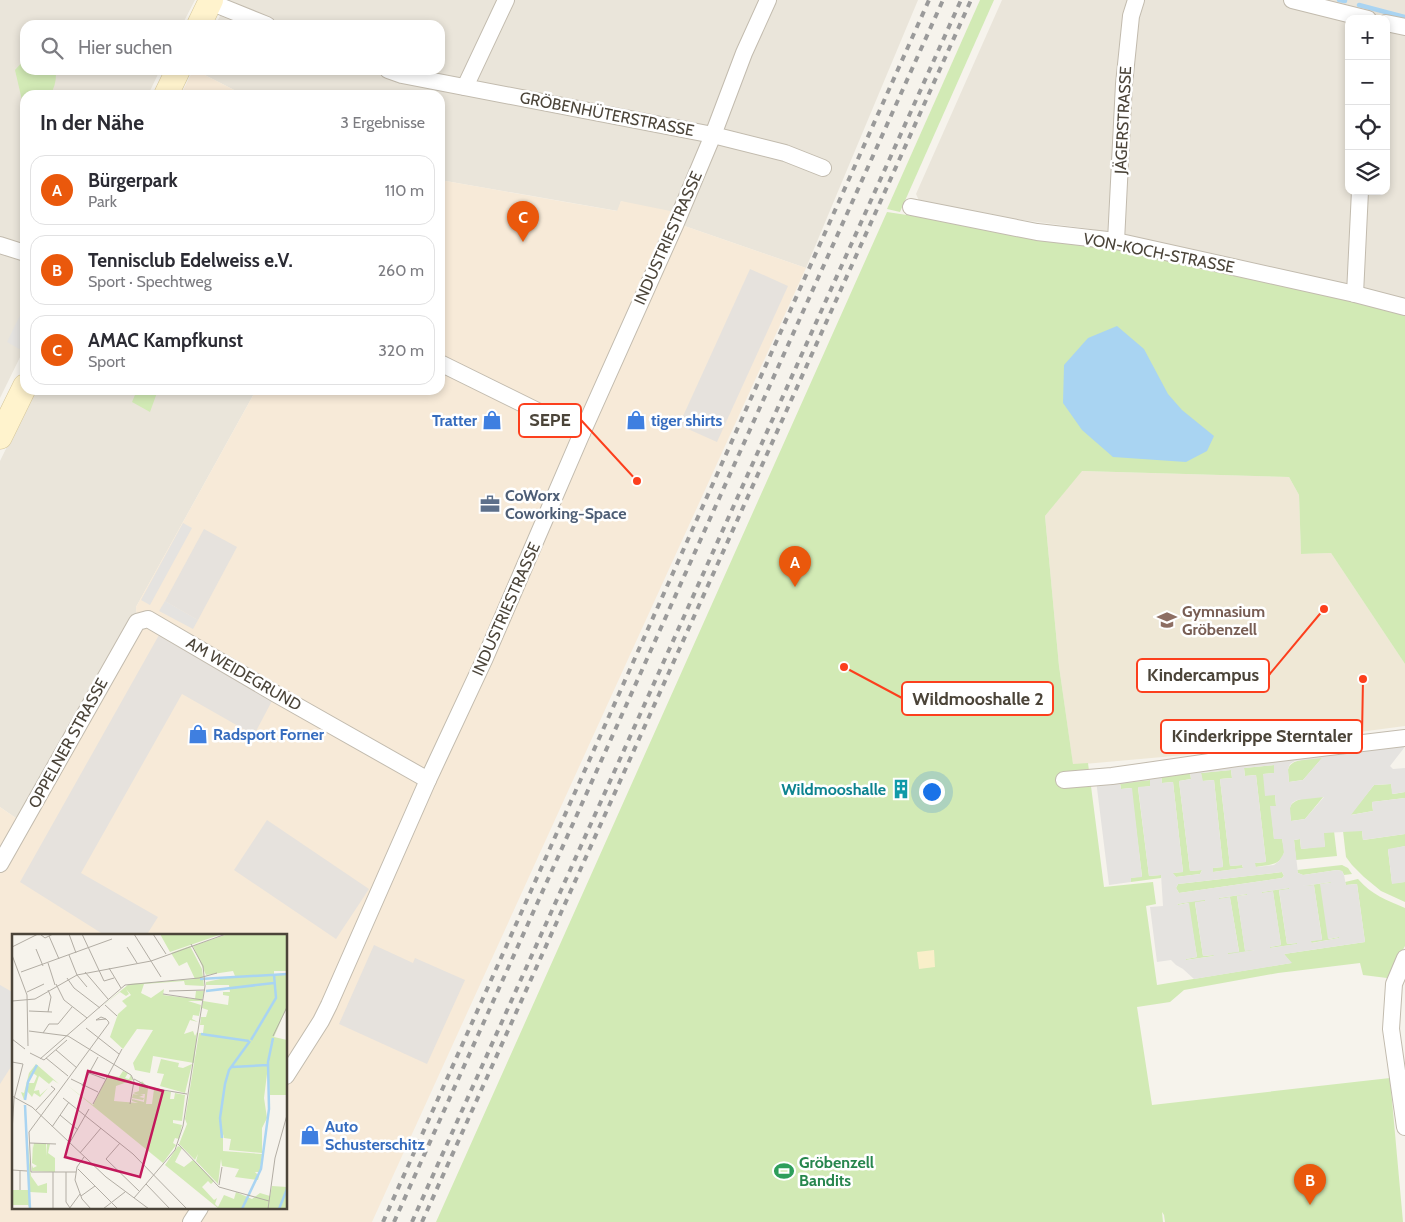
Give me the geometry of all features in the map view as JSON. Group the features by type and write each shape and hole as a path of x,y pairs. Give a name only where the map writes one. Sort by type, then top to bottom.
{"main road":[{"path":"201,20 210,1"},
{"path":"168,90 176,75"},
{"path":"0,437 21,395"}],"street":[{"path":"465,86 506,0"},
{"name":"INDUSTRIESTRASSE","path":"288,1073 321,1021 428,780 485,658 582,433 676,223 713,135 744,53 768,0"},
{"name":"JÄGERSTRASSE","path":"1116,241 1124,84 1131,16 1136,0"},
{"path":"1292,0 1352,15"},
{"path":"210,1 254,20"},
{"path":"1390,24 1405,27"},
{"name":"GRÖBENHÜTERSTRASSE","path":"402,75 713,135 784,153 823,168"},
{"path":"1355,294 1360,195"},
{"name":"VON-KOCH-STRASSE","path":"911,207 1037,232 1116,241 1355,294 1405,307"},
{"path":"0,245 20,251"},
{"path":"445,365 582,433"},
{"name":"AM WEIDEGRUND","path":"137,622 148,619 428,780"},
{"name":"OPPELNER STRASSE","path":"0,864 137,622"},
{"path":"1064,780 1112,776 1237,758 1405,738"},
{"path":"1405,958 1394,984 1391,1029 1405,1127"},
{"path":"191,1222 199,1210"}],"shaded area":[{"path":"0,0 195,0 185,20 20,20 20,75 158,75 150,90 20,90 20,357 0,398"},
{"path":"229,0 918,0 806,268 676,223 621,201 618,211 445,181 445,90 234,90 205,75 445,75 445,20 218,20"},
{"path":"1002,0 1405,0 1405,299 1091,229 922,207 916,194"},
{"path":"191,75 205,75 234,90 183,90"},
{"path":"445,181 617,211 621,201 680,213 676,223 806,268 372,1222 0,1222 0,807 23,823 137,622 136,607 253,395 445,395"},
{"path":"750,269 788,286 717,442 679,425"},
{"path":"20,315 20,349 7,342"},
{"path":"33,395 253,395 136,607 137,622 23,823 0,807 0,461"},
{"name":"Gymnasium Gröbenzell","path":"1081,471 1289,477 1299,495 1301,554 1331,553 1405,664 1405,726 1185,755 1073,765 1059,666 1045,516"},
{"path":"183,523 192,528 150,605 141,600"},
{"path":"204,529 237,547 198,620 165,601"},
{"path":"165,601 198,620 193,629 159,611"},
{"path":"159,635 273,699 254,735 182,694 81,873 158,917 147,934 103,934 20,882"},
{"path":"1403,734 1404,748 1390,766 1393,769 1405,768 1405,792 1392,794 1391,784 1374,785 1351,815 1373,811 1372,802 1405,798 1405,834 1363,840 1362,831 1324,833 1325,847 1301,849 1300,839 1294,840 1298,873 1303,875 1337,870 1342,871 1346,885 1357,884 1365,942 1284,954 1292,963 1194,979 1171,960 1157,962 1150,907 1163,906 1161,875 1149,876 1138,787 1150,786 1150,780 1120,784 1121,789 1132,788 1142,877 1131,878 1131,882 1109,885 1095,772","holes":["1322,758 1303,780 1289,782 1288,769 1290,764 1295,761","1274,765 1274,773 1263,774 1265,796 1275,795 1276,806 1270,806 1274,839 1282,839 1284,853 1274,865 1256,867 1255,863 1266,862 1256,775 1245,776 1244,768","1231,770 1232,778 1220,779 1230,866 1242,865 1243,868 1213,872 1213,868 1223,867 1214,780 1203,781 1201,773","1190,772 1191,779 1179,781 1190,871 1202,870 1200,874 1176,877 1173,873 1183,872 1173,782 1162,783 1161,775","1324,797 1305,819 1291,821 1290,808 1292,803 1297,800","1282,872 1284,876 1282,878 1179,893 1176,888 1178,884","1331,882 1320,884 1328,939 1339,938 1312,943 1311,941 1322,940 1314,885 1303,886","1289,888 1279,890 1287,944 1297,944 1270,948 1281,945 1273,891 1262,893","1247,894 1237,896 1245,951 1255,950 1228,954 1239,952 1230,897 1219,899 1219,898","1205,900 1195,902 1203,956 1214,956 1186,960 1197,957 1189,903 1177,904"]},
{"path":"267,820 369,889 336,939 234,870"},
{"path":"1405,846 1405,882 1392,884 1388,849"},
{"path":"374,945 413,963 415,958 465,980 427,1064 339,1024"},
{"path":"0,985 12,992 12,1065 0,1084"}],"green space":[{"path":"980,0 994,0 900,212 887,209"},
{"path":"20,64 20,75 56,75 53,90 20,90 20,92 15,70"},
{"path":"887,212 1113,246 1405,312 1405,664 1331,553 1301,554 1299,495 1289,477 1082,471 1045,516 1059,666 1073,764 1088,763 1104,887 1153,882 1156,904 1146,906 1157,985 1291,963 1284,954 1365,942 1357,884 1346,885 1345,882 1358,879 1363,885 1385,900 1405,908 1405,946 1387,978 1363,975 1360,963 1278,973 1184,990 1170,1002 1137,1007 1152,1105 1390,1078 1403,1222 1165,1222 1162,1212 1163,1222 436,1222"},
{"path":"135,395 156,395 150,412 132,402"},
{"path":"1323,757 1303,780 1289,782 1288,770 1292,763"},
{"path":"1274,765 1275,773 1263,774 1275,795 1276,806 1271,806 1274,839 1282,839 1284,852 1283,857 1277,862 1255,867 1255,863 1266,862 1256,775 1245,776 1244,768"},
{"path":"1231,770 1232,778 1220,779 1230,866 1242,865 1243,868 1213,872 1212,868 1223,867 1214,780 1202,781 1201,773"},
{"path":"1190,772 1191,779 1179,781 1190,871 1202,870 1200,874 1176,877 1172,873 1183,872 1173,782 1162,783 1161,775"},
{"path":"1150,780 1150,786 1138,788 1149,876 1161,875 1161,878 1131,882 1131,878 1142,876 1131,788 1121,789 1120,783"},
{"path":"1391,784 1393,794 1405,792 1405,798 1372,802 1373,811 1350,815 1374,785"},
{"path":"1324,796 1305,819 1291,821 1290,808 1292,804 1304,798"},
{"path":"1334,831 1337,856 1296,860 1294,840 1300,839 1301,849 1325,846 1323,833"},
{"path":"1343,831 1362,831 1363,840 1405,834 1405,846 1388,850 1392,883 1405,882 1405,902 1381,891 1352,865 1346,857"},
{"path":"1342,865 1348,868 1352,874 1344,875 1342,871 1337,870 1303,875 1298,873 1297,870"},
{"path":"1282,872 1284,876 1282,878 1179,893 1176,888 1178,884"},
{"path":"1331,882 1321,884 1329,939 1339,938 1311,943 1311,941 1322,939 1314,886 1303,886"},
{"path":"1289,888 1279,891 1287,944 1298,944 1270,948 1281,945 1273,892 1262,892"},
{"path":"1247,894 1237,896 1245,950 1255,950 1227,955 1227,953 1239,951 1230,898 1219,898"},
{"path":"1205,899 1205,901 1195,903 1203,956 1214,956 1186,960 1197,957 1188,903 1177,904"}],"sand":[{"path":"934,950 935,967 919,969 917,952"}],"water":[{"path":"1117,326 1144,349 1168,394 1182,410 1214,436 1207,451 1186,462 1113,457 1082,430 1063,403 1064,365 1088,338"}],"waterway":[{"path":"1339,0 1345,1"},
{"path":"1359,5 1405,17"}],"railway":[{"path":"383,1222 929,0"},
{"path":"394,1222 943,0"},
{"path":"412,1222 961,0"},
{"path":"422,1222 971,0"}],"place":[{"name":"AMAC Kampfkunst","path":"523,242"},
{"name":"Tratter","path":"492,420"},
{"name":"tiger shirts","path":"636,420"},
{"name":"SEPE","path":"637,481"},
{"name":"CoWorx Coworking-Space","path":"490,504"},
{"name":"Bürgerpark","path":"795,587"},
{"name":"Kindercampus","path":"1324,609"},
{"name":"Gymnasium Gröbenzell","path":"1167,620"},
{"name":"Wildmooshalle 2","path":"844,667"},
{"name":"Kinderkrippe Sterntaler","path":"1363,679"},
{"name":"Radsport Forner","path":"198,734"},
{"name":"Wildmooshalle","path":"901,789"},
{"name":"Auto Schusterschitz","path":"310,1135"},
{"name":"Gröbenzell Bandits","path":"784,1171"},
{"name":"Tennisclub Edelweiss e.V.","path":"1310,1205"}]}
